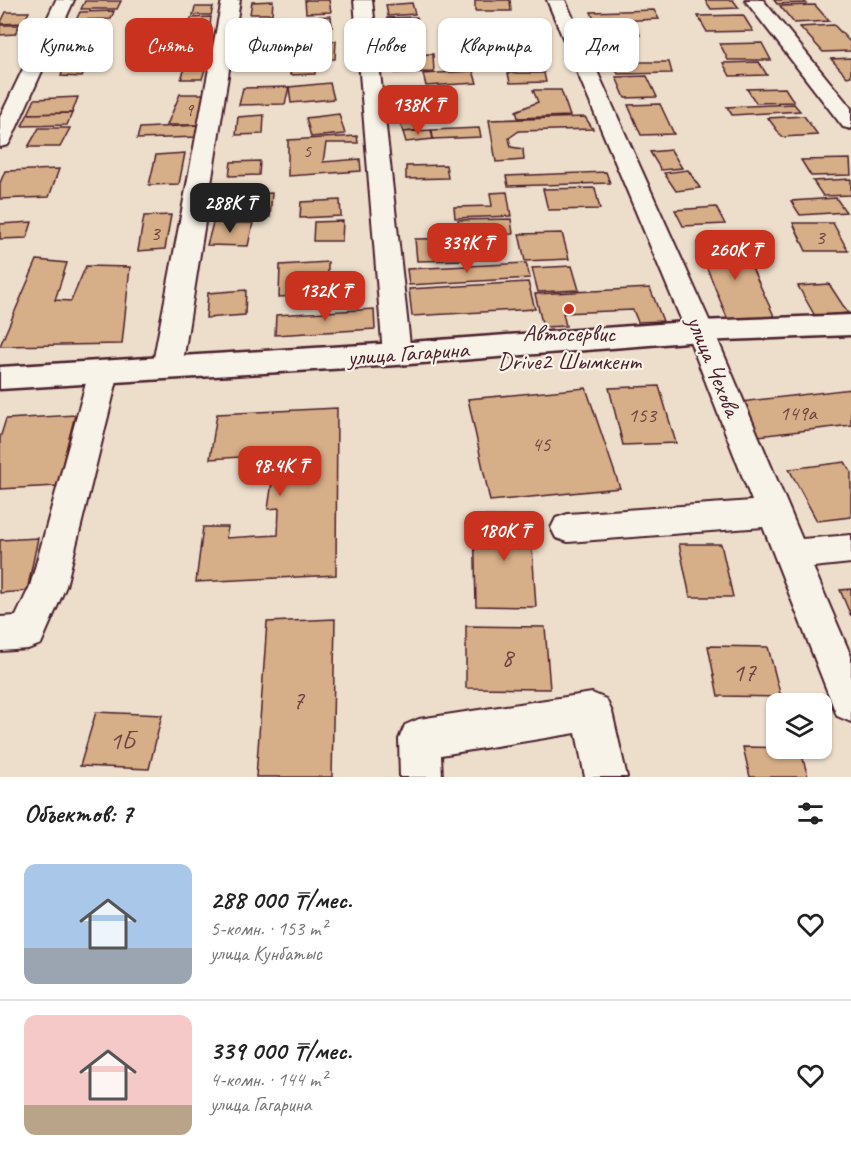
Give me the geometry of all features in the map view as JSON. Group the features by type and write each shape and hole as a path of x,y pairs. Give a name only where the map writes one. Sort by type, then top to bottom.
{"main road":[{"name":"улица Гагарина","path":"0,378 397,354 700,331 851,325"}],"street":[{"path":"0,140 65,0"},
{"path":"167,368 231,0"},
{"path":"363,0 397,354"},
{"name":"улица Чехова","path":"556,0 700,331 851,703"},
{"path":"754,0 851,122"},
{"path":"0,634 28,632 48,585 104,372"},
{"path":"568,528 774,513"},
{"path":"791,554 851,549"},
{"path":"421,777 419,739 592,712 606,777"}],"building":[{"path":"305,0 329,0 331,12 306,13"},
{"path":"475,0 510,0 511,11 475,11"},
{"path":"705,0 733,0 739,8 711,9"},
{"path":"774,0 804,0 806,3 777,4"},
{"path":"85,1 121,1 117,9 81,9"},
{"path":"273,1 272,14 250,14 252,2"},
{"path":"412,3 415,14 388,16 386,5"},
{"path":"815,5 829,21 794,23 780,6"},
{"path":"195,7 213,7 211,15 193,15"},
{"path":"654,10 659,19 593,18 591,12"},
{"path":"114,11 111,18 77,18 80,12"},
{"path":"6,12 29,12 26,18 18,18 18,23 0,24"},
{"path":"743,15 753,31 707,32 698,16"},
{"path":"331,16 331,18 309,18"},
{"path":"0,25 18,25 15,34 0,35"},
{"path":"834,25 851,43 851,51 823,52 800,27"},
{"path":"332,41 336,41 335,59 332,59"},
{"path":"762,43 771,60 728,60 720,44"},
{"path":"426,54 433,54 434,72 395,73 426,72"},
{"path":"851,58 851,76 847,77 831,59"},
{"path":"639,62 669,62 672,73 618,74 617,72 639,72"},
{"path":"759,62 767,75 730,76 723,63"},
{"path":"62,72 84,72 82,77 61,76"},
{"path":"184,72 204,72 202,79 181,79"},
{"path":"290,72 315,72 315,74 290,75"},
{"path":"473,72 477,83 426,86 423,74"},
{"path":"508,73 544,73 546,82 510,83"},
{"path":"647,76 657,97 625,98 616,77"},
{"path":"330,83 334,99 291,103 289,87"},
{"path":"289,87 285,104 239,105 243,88"},
{"path":"785,88 794,102 756,103 747,89"},
{"path":"533,90 561,90 570,116 518,118 516,111 538,102"},
{"path":"455,93 456,100 403,101 403,95"},
{"path":"180,94 210,94 199,125 167,125"},
{"path":"78,97 72,113 28,114 35,99"},
{"path":"412,104 421,130 403,132 394,106"},
{"path":"660,104 674,134 641,135 628,105"},
{"path":"794,104 800,111 732,115 727,107"},
{"path":"72,113 67,125 22,126 28,114"},
{"path":"339,114 345,134 311,137 306,118"},
{"path":"264,115 263,134 236,135 238,117"},
{"path":"804,116 818,135 782,137 768,118"},
{"path":"585,117 593,129 519,131 509,138 511,147 523,149 524,160 496,162 489,120"},
{"path":"200,125 198,137 137,139 140,128"},
{"path":"39,128 70,128 60,147 28,147"},
{"path":"479,128 481,137 433,139 432,130"},
{"path":"431,130 433,139 406,142 403,132"},
{"path":"357,136 358,143 326,143 323,162 360,159 361,171 288,176 288,140"},
{"path":"671,150 682,168 661,170 650,152"},
{"path":"185,153 179,184 149,185 156,155"},
{"path":"850,159 851,175 811,176 801,160"},
{"path":"260,161 259,175 229,176 231,162"},
{"path":"446,165 448,178 406,179 406,166"},
{"path":"59,169 49,197 0,199 0,183 5,171"},
{"path":"688,170 700,188 676,191 664,173"},
{"path":"606,172 610,183 508,186 506,176"},
{"path":"851,179 851,195 823,196 813,181"},
{"path":"595,188 600,209 548,210 543,189"},
{"path":"507,192 511,216 455,218 454,207 492,206 490,193"},
{"path":"272,193 270,217 226,219 229,195"},
{"path":"836,198 846,212 800,215 791,201"},
{"path":"340,200 341,216 300,218 301,202"},
{"path":"716,207 725,224 683,226 675,210"},
{"path":"171,215 165,249 138,251 144,216"},
{"path":"511,219 513,234 459,235 458,220"},
{"path":"343,221 342,241 313,241 314,222"},
{"path":"32,222 27,238 0,239 0,224"},
{"path":"213,223 253,223 248,246 207,245"},
{"path":"793,223 833,223 848,251 806,251"},
{"path":"562,233 569,259 525,261 519,234"},
{"path":"468,238 470,260 417,261 415,239"},
{"path":"740,242 775,318 728,320 697,243"},
{"path":"37,260 67,263 55,300 71,301 86,266 130,267 122,344 0,346"},
{"path":"328,262 328,294 279,297 280,265"},
{"path":"526,263 530,278 409,285 407,269"},
{"path":"572,266 579,290 538,292 532,268"},
{"path":"528,282 535,309 412,316 409,289"},
{"path":"829,284 848,313 815,316 798,286"},
{"path":"650,288 663,321 638,322 633,310 563,313 566,326 543,327 535,294"},
{"path":"246,290 245,315 206,318 208,293"},
{"path":"374,309 375,329 275,335 276,315"},
{"path":"659,386 676,443 623,445 609,388"},
{"path":"586,388 620,488 490,501 468,399"},
{"path":"851,389 851,425 758,436 740,402"},
{"path":"337,408 336,575 196,582 203,527 228,527 226,538 278,535 279,508 268,509 272,482 282,480 284,454 210,459 217,414"},
{"path":"75,415 57,486 0,489 0,438 6,419"},
{"path":"845,462 851,472 851,517 817,521 789,469"},
{"path":"474,516 530,517 536,607 476,606"},
{"path":"38,538 27,591 0,593 0,540"},
{"path":"679,544 721,544 733,597 690,597"},
{"path":"851,589 851,616 840,590"},
{"path":"335,619 332,777 256,777 267,622"},
{"path":"466,626 545,627 550,689 466,688"},
{"path":"708,646 768,647 780,693 766,693 766,697 718,696"},
{"path":"96,712 162,715 149,769 80,766"},
{"path":"743,747 766,747 766,759 803,759 808,777 750,777"}],"place":[{"name":"Автосервис Drive2 Шымкент","path":"569,309"}]}
